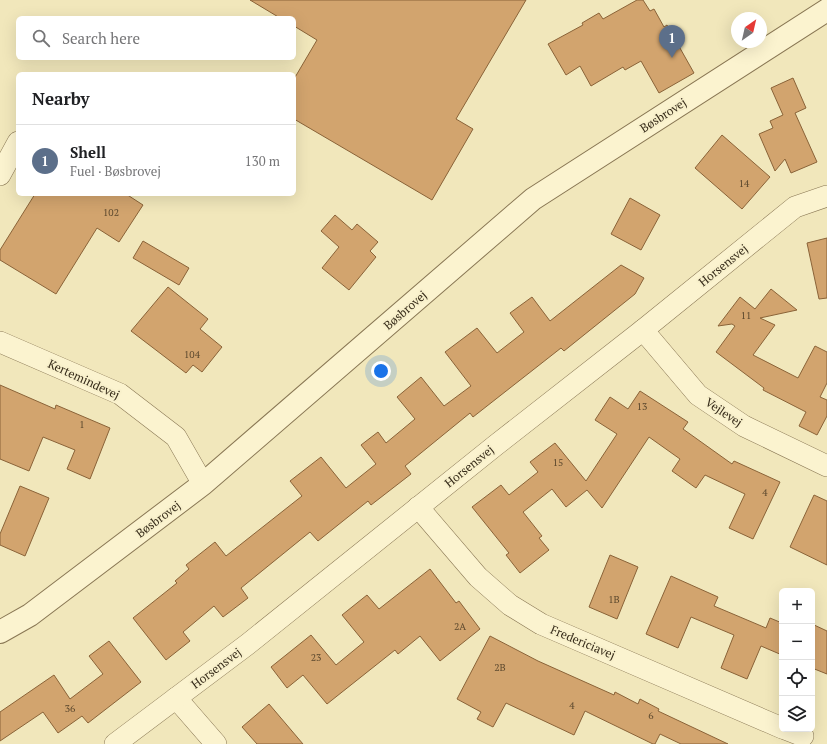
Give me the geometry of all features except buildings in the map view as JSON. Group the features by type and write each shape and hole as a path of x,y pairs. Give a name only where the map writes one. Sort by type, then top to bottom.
{"street":[{"name":"Bøsbrovej","path":"0,632 30,615 204,484 533,199 827,10"},
{"path":"0,175 16,146"},
{"name":"Horsensvej","path":"115,744 248,644 418,507 643,330 795,207 827,196"},
{"name":"Vejlevej","path":"643,330 698,395 744,426 827,466"},
{"name":"Kertemindevej","path":"0,342 120,394 176,437 204,484"},
{"name":"Fredericiavej","path":"418,507 478,577 510,606 541,624 779,727"},
{"path":"176,698 216,744"}],"place":[{"name":"Shell","path":"672,58"}]}
